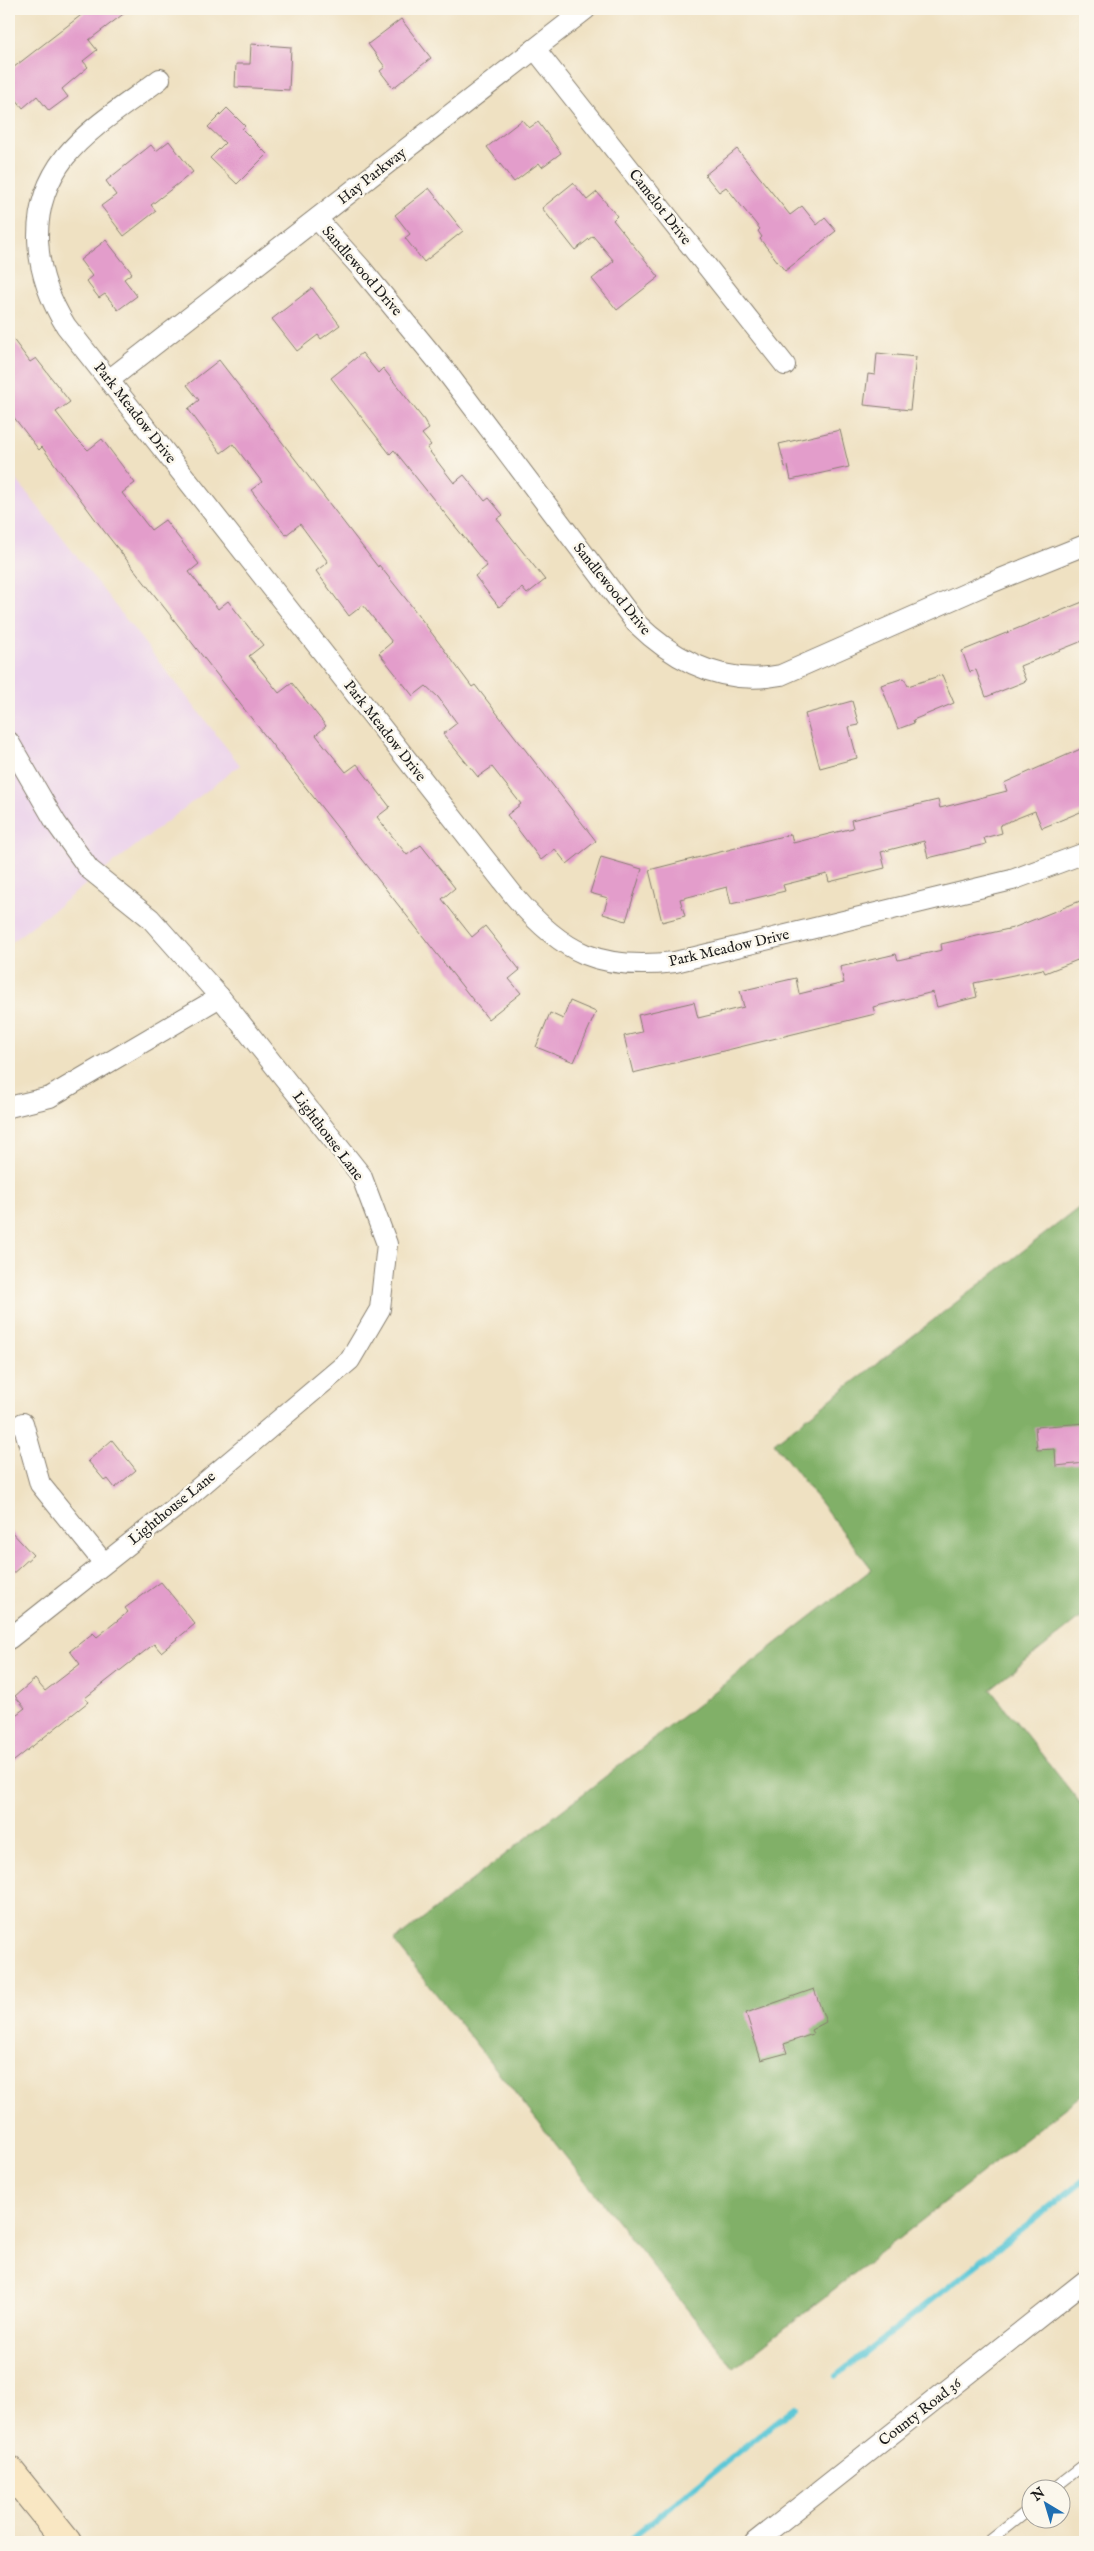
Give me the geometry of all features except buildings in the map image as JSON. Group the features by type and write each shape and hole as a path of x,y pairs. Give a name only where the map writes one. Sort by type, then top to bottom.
{"street":[{"name":"Hay Parkway","path":"109,380 586,9"},
{"name":"Camelot Drive","path":"535,49 785,365"},
{"name":"Park Meadow Drive","path":"160,79 97,127 65,157 52,178 44,200 38,226 38,251 43,280 53,305 66,326 515,898 550,935 569,948 587,956 624,964 649,965 675,962 1012,880 1085,853"},
{"name":"Sandlewood Drive","path":"317,219 360,267 448,374 636,623 665,649 698,667 732,677 749,679 781,675 974,589 1085,545"},
{"name":"Lighthouse Lane","path":"9,742 56,823 89,869 150,918 220,997 361,1175 387,1244 380,1309 350,1360 176,1507 103,1562 9,1639"},
{"path":"9,1107 50,1097 220,997"},
{"path":"23,1423 40,1484 103,1562"},
{"name":"County Road 36","path":"755,2542 1085,2281"},
{"path":"9,2470 67,2542"}],"lane":[{"path":"1067,2478 1085,2464"},
{"path":"988,2542 1022,2515"}],"shaded area":[{"path":"9,470 240,765 9,944"}],"green space":[{"path":"1085,1203 1085,1614 990,1689 1085,1809 1085,2092 734,2368 394,1941 872,1569 774,1443"}],"waterway":[{"path":"836,2376 1085,2179"},
{"path":"626,2542 795,2407"}]}
